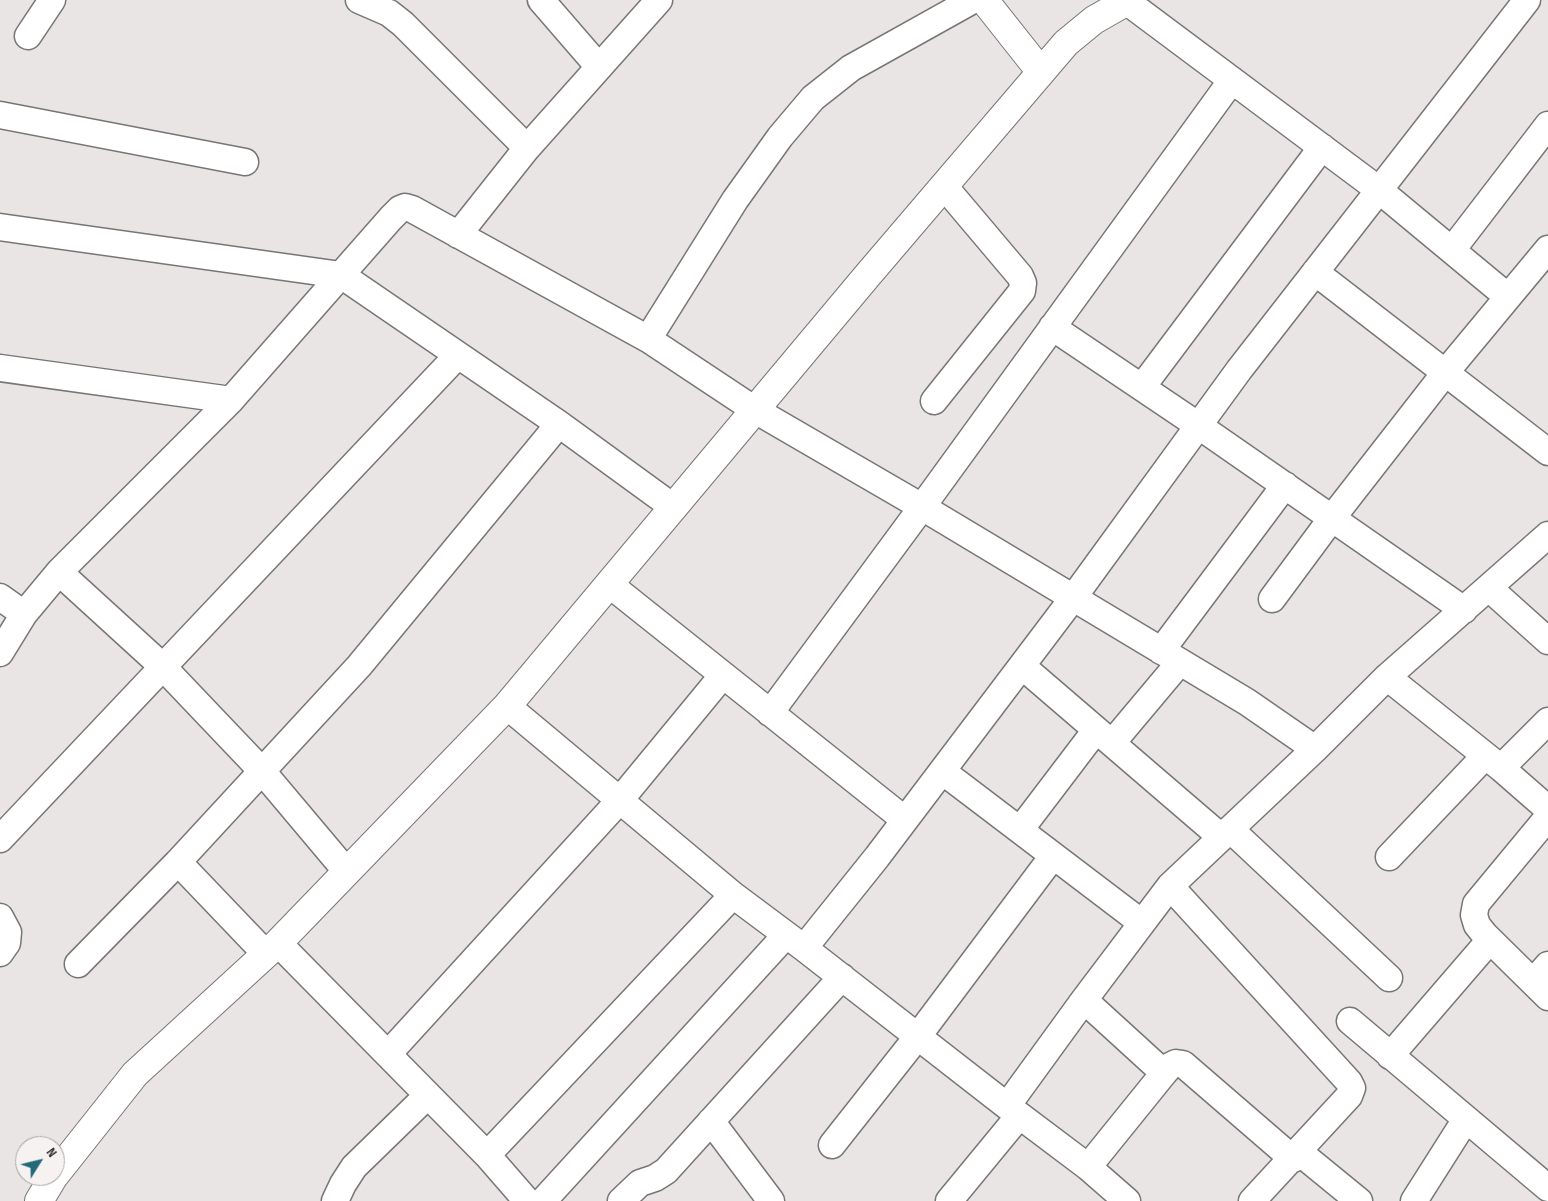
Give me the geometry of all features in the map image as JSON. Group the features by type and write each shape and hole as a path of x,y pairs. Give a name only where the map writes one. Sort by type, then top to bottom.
{"street":[{"path":"28,36 52,0"},
{"path":"359,0 389,13 403,24 527,148"},
{"path":"541,0 599,67"},
{"path":"458,235 527,148 659,0"},
{"path":"648,339 736,200 780,138 813,98 851,68 973,0"},
{"path":"984,0 1041,72"},
{"path":"543,1201 795,941 905,820 1073,598 1315,272 1527,0"},
{"path":"65,1161 135,1074 272,948 507,706 1041,72 1066,43 1094,20 1127,1 1379,190 1508,297"},
{"path":"770,713 1232,80"},
{"path":"0,114 245,162"},
{"path":"1452,250 1548,125"},
{"path":"1142,388 1322,147"},
{"path":"934,401 1022,291 1023,283 1020,276 944,186"},
{"path":"0,652 24,614 59,572 231,400 391,218 400,209 405,207 412,209 648,339 755,410 922,507 1248,702 1315,749"},
{"path":"0,227 340,275 559,424 673,507"},
{"path":"1272,599 1332,518 1445,373 1548,249"},
{"path":"1315,272 1548,452"},
{"path":"1052,327 1285,485 1464,610"},
{"path":"0,839 458,355"},
{"path":"0,368 231,400"},
{"path":"78,964 178,862 359,666 559,424"},
{"path":"1020,830 1104,736 1170,656 1285,485"},
{"path":"949,1201 1013,1111 1084,1000 1170,886 1315,749 1387,677 1548,535"},
{"path":"59,572 162,666 262,772 347,872"},
{"path":"609,584 905,820"},
{"path":"1488,588 1548,641"},
{"path":"0,597 24,614"},
{"path":"1022,666 1104,736 1226,833 1389,978"},
{"path":"388,1054 620,800 723,675"},
{"path":"1387,677 1548,809"},
{"path":"507,706 733,895 1088,1167 1126,1201"},
{"path":"1389,857 1493,762 1548,721"},
{"path":"942,771 1142,924"},
{"path":"1543,981 1490,940 1477,925 1474,915 1476,904 1548,817"},
{"path":"832,1146 918,1036 1053,856"},
{"path":"178,862 388,1054 486,1155 527,1201"},
{"path":"1170,886 1349,1082 1352,1088 1349,1096 1296,1156 1252,1201"},
{"path":"486,1155 733,895"},
{"path":"0,917 8,932 8,944 0,953"},
{"path":"1390,1056 1490,940"},
{"path":"621,1201 640,1183 655,1178 666,1171 842,977"},
{"path":"1084,1000 1164,1073"},
{"path":"1350,1021 1548,1188"},
{"path":"1088,1167 1164,1073 1170,1066 1176,1063 1183,1064 1296,1156 1359,1201"},
{"path":"335,1201 354,1167 428,1095"},
{"path":"1414,1201 1466,1119"},
{"path":"711,1121 772,1201"},
{"path":"39,1201 48,1186"}]}
